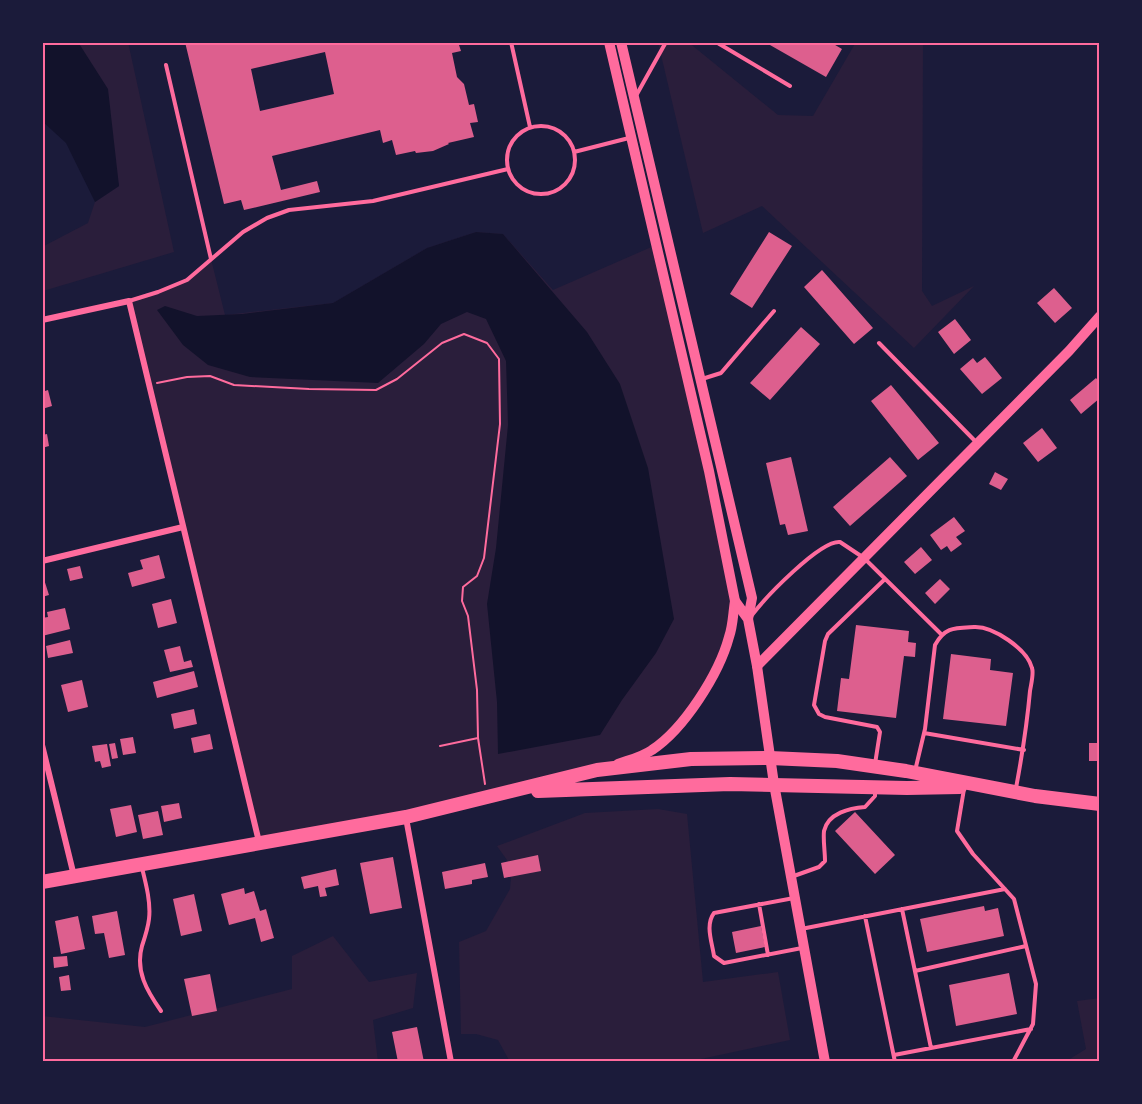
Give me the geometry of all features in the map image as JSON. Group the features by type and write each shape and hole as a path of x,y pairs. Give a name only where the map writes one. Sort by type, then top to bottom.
{"highway":[{"path":"42,882 406,817 597,770 691,759 770,758 837,761 1015,792 1100,804"},
{"path":"509,793 651,786 774,784 988,787"}],"main road":[{"path":"597,770 650,752 666,740 687,716 724,654 730,635 735,601 709,471 609,42"},
{"path":"621,42 752,598 748,619 758,666 774,784 825,1062"},
{"path":"758,666 1100,316"},
{"path":"735,601 748,619"}],"street":[{"path":"42,320 129,301 259,843"},
{"path":"42,561 183,527"},
{"path":"42,745 74,876"},
{"path":"406,817 451,1062"}],"lane":[{"path":"511,42 530,127"},
{"path":"634,98 666,42"},
{"path":"716,42 790,86"},
{"path":"166,65 212,259"},
{"path":"530,127 552,128 562,133 570,141 574,152 575,163 572,174 565,184 555,191 544,194 532,193 521,188 513,180 508,169 507,159 513,140 530,127"},
{"path":"574,152 642,133"},
{"path":"129,301 187,280 243,232 267,218 289,210 373,201 508,169"},
{"path":"688,382 721,373 774,311"},
{"path":"879,343 978,443"},
{"path":"748,619 771,591 827,544 840,542 864,558 941,634"},
{"path":"875,766 880,732 877,727 825,717 819,714 814,705 823,648 828,634 885,579"},
{"path":"915,773 924,733 935,645 941,634 950,629 978,627 1005,637 1024,653 1032,669 1024,750 1015,792"},
{"path":"924,733 1024,750"},
{"path":"791,878 819,867 825,861 824,832 827,824 836,815 849,808 865,807 875,796 875,787"},
{"path":"964,787 957,831 973,854 1014,899 1036,984 1033,1024 1013,1062"},
{"path":"142,864 149,920 141,948 141,971 145,985 161,1011"},
{"path":"800,929 1005,889"},
{"path":"795,897 714,913 709,922 709,928 714,956 724,963 804,948"},
{"path":"759,904 768,955"},
{"path":"902,909 931,1048"},
{"path":"865,916 895,1062"},
{"path":"915,971 1026,946"},
{"path":"894,1055 1031,1029"}],"path":[{"path":"149,384 187,377 210,376 234,385 376,390 397,379 442,343 464,334 487,343 499,359 500,424 484,558 477,576 463,587 462,601 468,616 477,690 478,738 486,798"},
{"path":"440,746 478,738"}],"shaded area":[{"path":"42,42 78,42 108,89 119,186 95,202 66,143 42,121"},
{"path":"78,42 128,42 174,252 43,291 42,247 88,223 95,202 119,186 90,63"},
{"path":"658,42 688,42 778,115 813,116 856,42 923,42 922,291 932,306 974,286 914,348 762,206 703,233"},
{"path":"476,232 503,234 553,290 656,245 735,601 724,654 666,740 597,770 259,843 129,301 187,280 211,259 225,315 333,303 427,248"},
{"path":"476,232 503,234 587,332 620,384 648,468 674,619 656,653 600,735 498,754 497,702 487,604 496,548 508,425 506,361 486,319 467,312 441,324 424,344 378,383 250,377 208,365 183,345 157,310 165,306 197,316 242,314 333,303 427,248"},
{"path":"658,809 687,814 703,982 778,972 790,1040 687,1062 510,1062 498,1040 476,1034 461,1034 459,942 486,931 510,889 512,867 497,846 585,813"},
{"path":"333,936 369,982 417,973 413,1008 373,1020 378,1062 42,1062 42,1016 145,1027 292,989 292,956"},
{"path":"1100,998 1100,1062 1068,1062 1086,1049 1077,1001"}],"building":[{"path":"185,42 458,42 461,51 452,53 457,77 464,84 469,105 474,104 478,122 470,123 474,137 448,143 433,151 416,153 415,151 396,155 392,140 383,143 380,130 272,156 281,190 317,181 320,192 244,210 241,200 224,204","holes":["325,52 334,94 260,111 251,69"]},
{"path":"772,42 830,42 842,49 826,77 770,45"},
{"path":"769,232 792,246 752,308 730,294"},
{"path":"822,270 873,328 854,344 804,287"},
{"path":"1054,288 1072,308 1055,323 1037,303"},
{"path":"955,319 971,340 954,354 938,332"},
{"path":"801,327 820,344 770,400 750,383"},
{"path":"985,357 1002,378 982,394 960,369 973,358 977,363"},
{"path":"1096,378 1100,383 1100,398 1081,414 1070,400"},
{"path":"891,385 939,443 918,460 871,401"},
{"path":"48,390 52,406 42,409 42,392"},
{"path":"1042,428 1057,448 1038,462 1023,443"},
{"path":"47,434 49,446 42,448 42,435"},
{"path":"791,457 808,531 788,535 785,524 780,525 766,463"},
{"path":"890,457 907,476 850,526 833,507"},
{"path":"995,472 1008,479 1001,490 989,484"},
{"path":"954,517 965,531 956,537 962,544 951,552 947,546 941,550 930,535"},
{"path":"921,547 932,560 915,574 904,562"},
{"path":"159,555 165,578 132,587 128,573 143,569 140,560"},
{"path":"80,566 83,578 70,581 67,569"},
{"path":"42,573 49,595 42,597"},
{"path":"940,579 950,589 935,604 925,593"},
{"path":"171,599 177,623 158,628 152,604"},
{"path":"65,608 70,629 42,636 42,618 48,617 47,612"},
{"path":"856,625 909,631 908,642 916,643 915,657 904,656 896,718 837,711 841,678 849,679"},
{"path":"70,640 73,653 48,658 46,646"},
{"path":"180,646 184,662 191,660 193,667 170,672 164,650"},
{"path":"951,654 991,659 990,670 1013,673 1006,726 943,719"},
{"path":"194,671 198,687 157,698 153,682"},
{"path":"82,680 88,707 68,712 61,685"},
{"path":"194,709 197,724 174,729 171,714"},
{"path":"210,734 213,749 194,753 191,738"},
{"path":"133,737 136,753 123,755 120,739"},
{"path":"115,743 118,758 112,759 109,744"},
{"path":"1089,743 1100,743 1100,761 1089,761"},
{"path":"107,744 111,766 102,768 100,761 95,762 92,746"},
{"path":"179,803 182,818 164,822 161,806"},
{"path":"131,805 137,832 116,837 110,809"},
{"path":"158,811 163,835 143,839 138,815"},
{"path":"855,812 895,855 875,874 835,831"},
{"path":"538,855 541,871 504,878 501,863"},
{"path":"393,857 402,908 370,914 360,863"},
{"path":"485,863 488,877 472,880 472,884 445,889 442,872"},
{"path":"336,869 339,885 325,888 327,896 320,897 318,886 304,889 301,877"},
{"path":"244,888 245,894 254,891 260,911 266,909 274,938 261,942 255,918 229,925 221,894"},
{"path":"194,894 202,931 181,936 173,899"},
{"path":"984,906 985,911 998,908 1004,936 927,952 920,919"},
{"path":"117,911 125,955 109,958 104,933 95,934 92,916"},
{"path":"78,916 85,949 61,954 55,921"},
{"path":"761,926 765,947 736,953 732,932"},
{"path":"67,956 68,966 54,968 53,957"},
{"path":"1009,973 1017,1014 956,1026 949,985"},
{"path":"210,974 217,1011 192,1016 184,979"},
{"path":"69,975 71,990 61,991 59,977"},
{"path":"417,1027 424,1062 398,1062 392,1032"}]}
